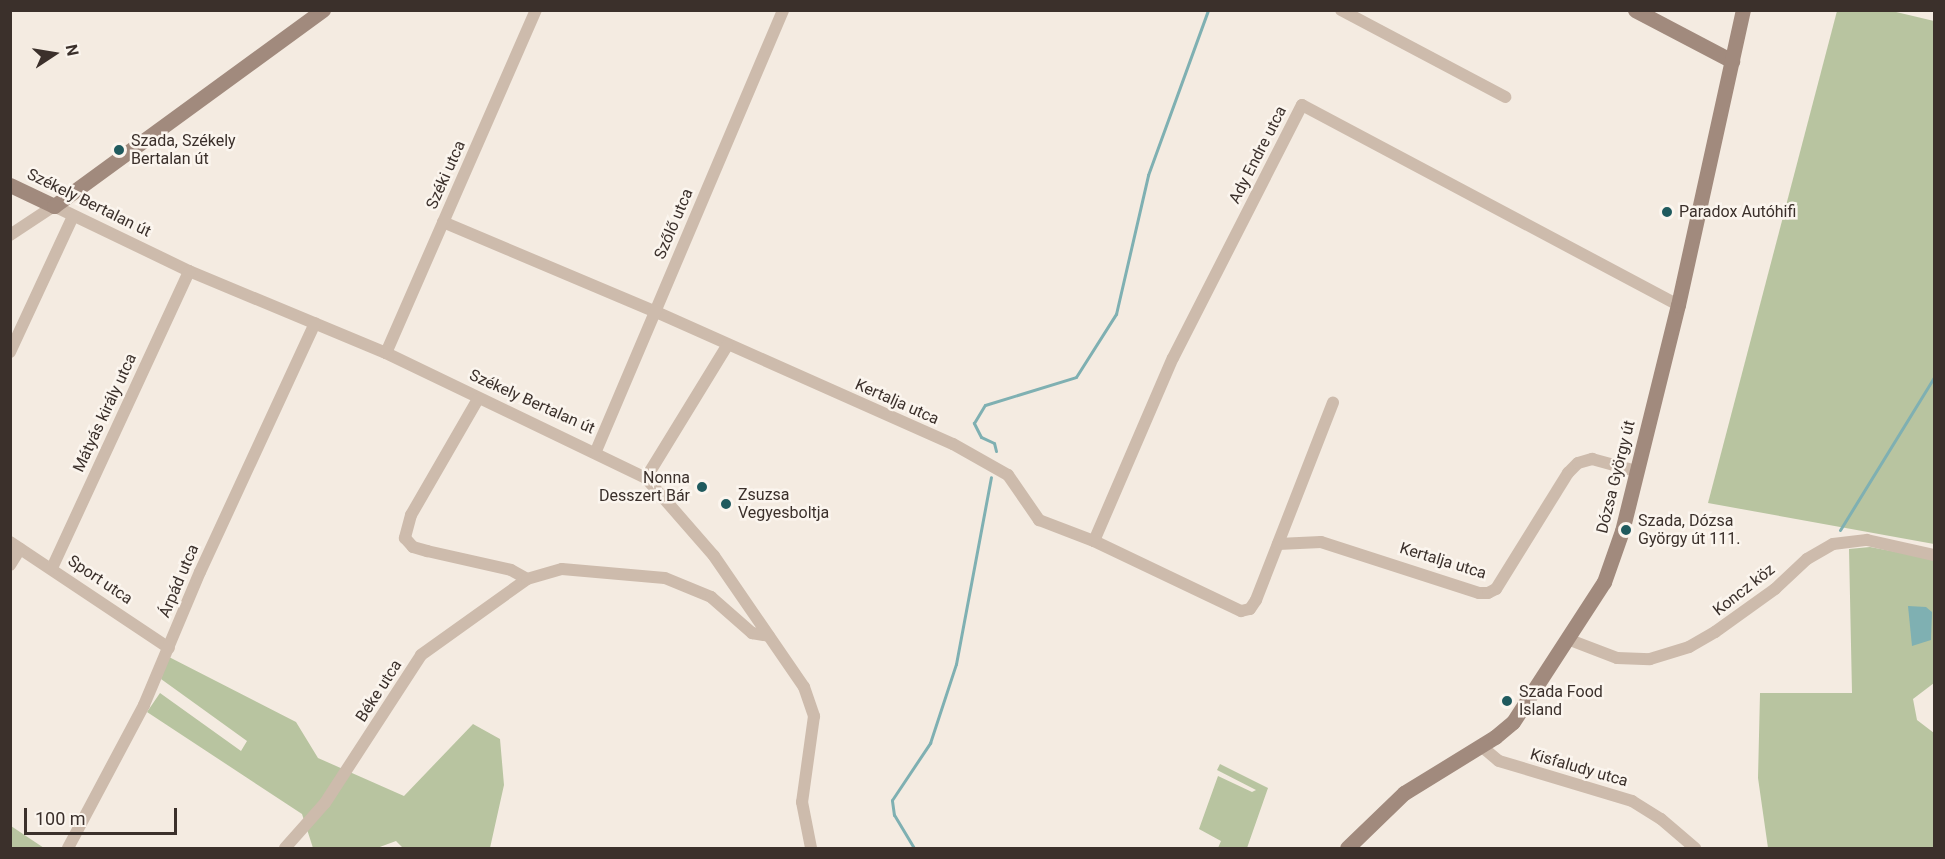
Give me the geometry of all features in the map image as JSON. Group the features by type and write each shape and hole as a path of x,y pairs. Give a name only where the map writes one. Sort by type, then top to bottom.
{"main road":[{"path":"47,209 323,10"},
{"path":"1635,10 1732,61"},
{"name":"Dózsa György út","path":"1347,849 1404,793 1481,746 1512,722 1570,640 1604,582 1636,471 1678,305 1743,10"},
{"name":"Székely Bertalan út","path":"10,185 47,209"}],"street":[{"name":"Széki utca","path":"386,353 536,10"},
{"name":"Szőlő utca","path":"596,451 783,10"},
{"path":"1341,10 1504,97"},
{"name":"Ady Endre utca","path":"1094,541 1173,358 1302,105 1678,305"},
{"name":"Székely Bertalan út","path":"47,209 73,216 189,272 386,353 478,399 596,451 646,478 714,556 804,687 812,706 814,727 802,802 812,849"},
{"path":"10,234 47,209"},
{"path":"10,352 73,216"},
{"name":"Kertalja utca","path":"443,222 654,311 727,346 952,444 1008,474 1040,520 1094,541 1241,611 1250,609 1256,600 1333,404"},
{"name":"Mátyás király utca","path":"52,568 189,272"},
{"name":"Árpád utca","path":"68,849 144,705 170,648 200,572 315,323"},
{"path":"646,478 727,346"},
{"path":"478,399 411,515 405,538 413,547 511,570 527,579"},
{"name":"Kertalja utca","path":"1278,544 1321,542 1479,593 1488,593 1496,590 1568,473 1578,463 1592,459 1636,471"},
{"name":"Koncz köz","path":"1570,640 1617,658 1659,657 1689,647 1716,632 1775,589 1807,559 1833,544 1867,540 1935,555"},
{"path":"10,565 15,546"},
{"name":"Sport utca","path":"15,546 52,568 170,648"},
{"name":"Béke utca","path":"285,849 325,803 421,655 527,579 562,569 665,578 711,597 752,633 769,636"},
{"name":"Kisfaludy utca","path":"1481,746 1499,761 1632,801 1661,819 1695,849"}],"green space":[{"path":"1837,11 1892,11 1934,21 1934,544 1708,503"},
{"path":"1870,547 1934,559 1934,683 1913,699 1917,720 1934,733 1934,848 1768,848 1758,778 1760,693 1852,693 1849,549"},
{"path":"169,657 296,722 318,758 404,796 473,724 500,739 504,785 490,848 403,848 396,841 377,848 313,848 302,814 147,712 160,693 241,751 247,741 161,679"},
{"path":"1220,764 1268,788 1247,848 1218,848 1221,841 1199,829 1218,776 1252,792 1256,790 1217,770"},
{"path":"11,826 44,848 11,848"}],"water":[{"path":"1908,606 1926,607 1932,612 1931,640 1912,646"}],"waterway":[{"path":"996,451 994,443 981,437 974,423 985,405 1076,377 1116,314 1148,175 1208,10"},
{"path":"1840,530 1934,377"},
{"path":"914,848 894,815 892,800 930,743 956,664 991,477"}],"place":[{"name":"Szada, Székely Bertalan út","path":"119,150"},
{"name":"Paradox Autóhifi","path":"1667,212"},
{"name":"Nonna Desszert Bár","path":"702,487"},
{"name":"Zsuzsa Vegyesboltja","path":"726,504"},
{"name":"Szada, Dózsa György út 111.","path":"1626,530"},
{"name":"Szada Food Island","path":"1507,701"}]}
